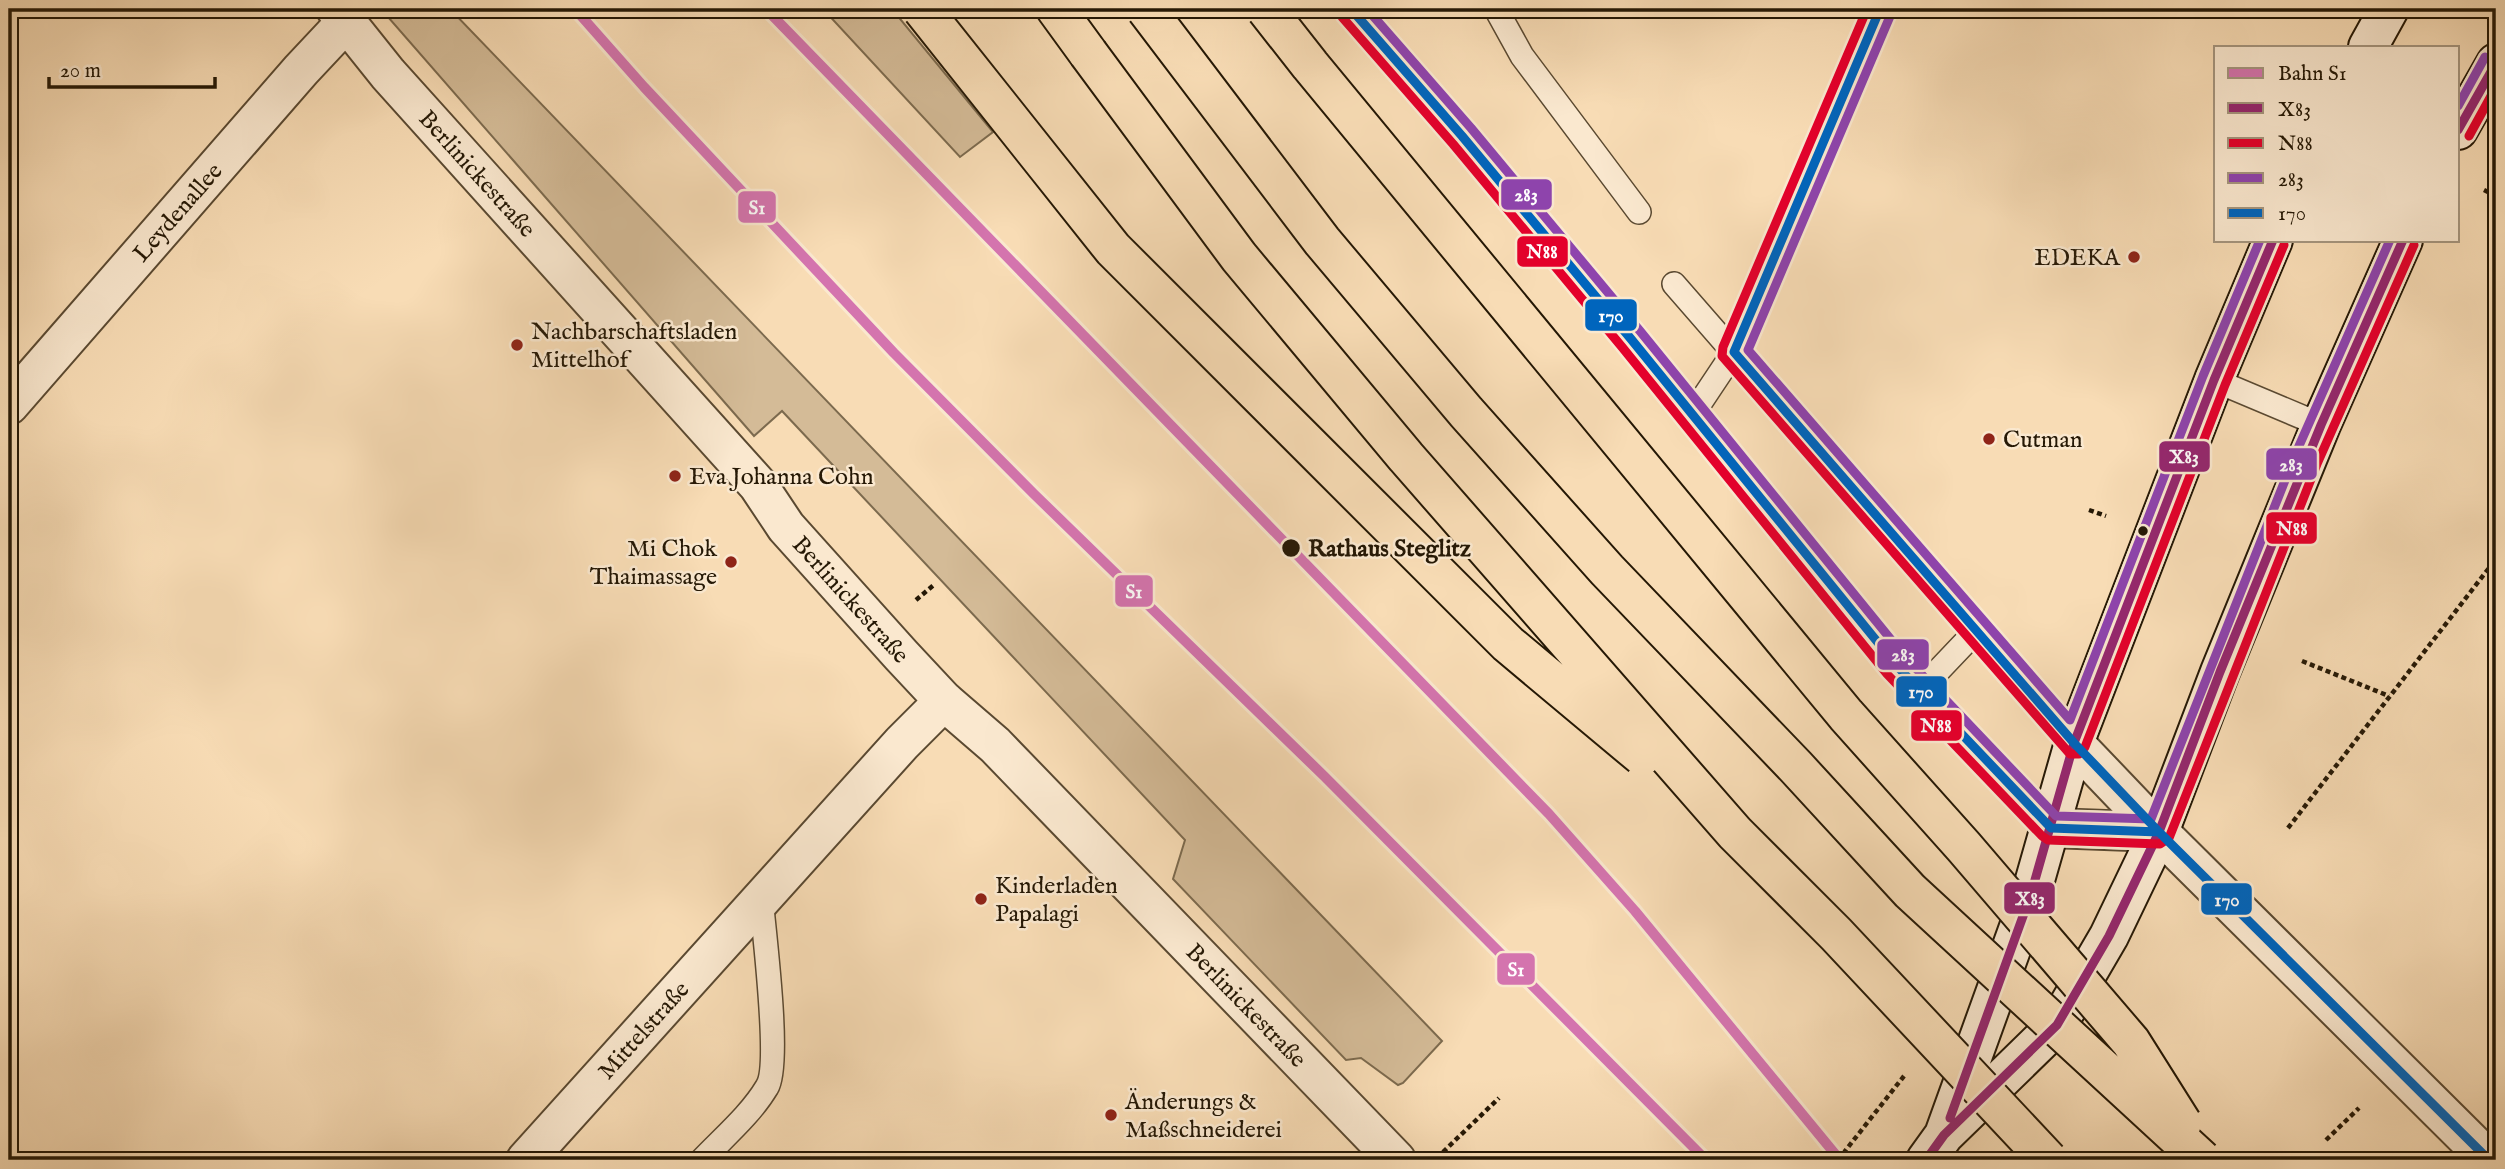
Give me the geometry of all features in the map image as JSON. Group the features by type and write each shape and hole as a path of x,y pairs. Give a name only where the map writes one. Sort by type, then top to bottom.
{"highway":[{"path":"922,9 1123,259 1508,644 1735,834"},
{"path":"1056,9 1257,278 1406,457 1735,834 1836,934 2048,1160"},
{"path":"1146,9 1322,241 1466,412 1607,570 1796,767 1910,891 2204,1160"},
{"path":"1266,9 1846,715 2131,1042 2204,1160"}],"street":[{"path":"2369,46 2389,9"},
{"name":"Leydenallee","path":"9,405 292,80 341,15"},
{"name":"Berlinickestraße","path":"341,15 388,74 758,485 786,527 944,701 995,746 1396,1160"},
{"path":"2460,126 2496,63"},
{"path":"1935,1148 2031,894 2074,743 2214,380 2272,242"},
{"path":"1935,1148 2057,1025 2109,936 2159,832 2220,672 2321,425 2402,242"},
{"name":"Mittelstraße","path":"526,1160 893,752 944,701"},
{"path":"2074,743 2159,832 2489,1160"},
{"path":"2051,828 2159,832"}],"lane":[{"path":"1351,9 1462,136 1584,283"},
{"path":"1496,9 1522,56 1639,212"},
{"path":"1674,284 2074,743"},
{"path":"1692,415 1734,352 1760,292"},
{"path":"1631,339 1919,691 2051,828"},
{"path":"2214,380 2321,425"},
{"path":"1919,691 1976,631"},
{"path":"702,1160 769,1085 774,1055 761,898"}],"path":[{"path":"2484,190 2496,196"},
{"path":"2089,510 2106,516"},
{"path":"2288,828 2496,559"},
{"path":"909,605 935,584"},
{"path":"2302,661 2389,696"},
{"path":"1437,1158 1499,1098"},
{"path":"2326,1140 2359,1108"}],"shaded area":[{"path":"381,9 450,9 1442,1041 1403,1083 1398,1085 1361,1058 1346,1060 1173,879 1185,840 782,411 754,436"},
{"path":"823,9 892,9 993,132 960,157"}],"rail line":[{"name":"S1","path":"575,9 644,87 894,353 1034,494 1324,776 1706,1160"},
{"name":"S1","path":"766,9 1549,814 1635,911 1840,1160"}],"transit line":[{"name":"170","path":"1351,9 1462,136 1631,339 1897,666 2051,828 2159,832"},
{"name":"283","path":"1367,9 1471,128 1640,331 1906,658 2056,816 2151,819 2295,455 2389,242"},
{"name":"N88","path":"1867,9 1723,347 1722,356 2070,754 2079,754 2085,747 2225,385 2284,245"},
{"name":"170","path":"1880,9 1734,352 2074,743 2159,832 2489,1160"},
{"name":"283","path":"1891,14 1748,350 2070,720 2203,376 2259,242"},
{"name":"N88","path":"1342,17 1453,144 1622,347 1887,674 2048,840 2160,844 2169,838 2317,464 2414,245"},
{"name":"283","path":"2460,102 2485,57"},
{"name":"X83","path":"2460,126 2496,63"},
{"name":"N88","path":"2469,136 2496,87"},
{"name":"X83","path":"1950,1118 2031,894 2074,743 2214,380 2272,242"},
{"name":"X83","path":"1926,1160 1944,1135 2057,1025 2109,936 2159,832 2220,672 2321,425 2402,242"}],"place":[{"name":"EDEKA","path":"2134,257"},
{"name":"Nachbarschaftsladen Mittelhof","path":"517,345"},
{"name":"Cutman","path":"1989,439"},
{"name":"Eva Johanna Cohn","path":"675,476"},
{"name":"Rathaus Steglitz","path":"1291,548"},
{"name":"Mi Chok Thaimassage","path":"731,562"},
{"name":"Kinderladen Papalagi","path":"981,899"},
{"name":"Änderungs & Maßschneiderei","path":"1111,1115"}]}
